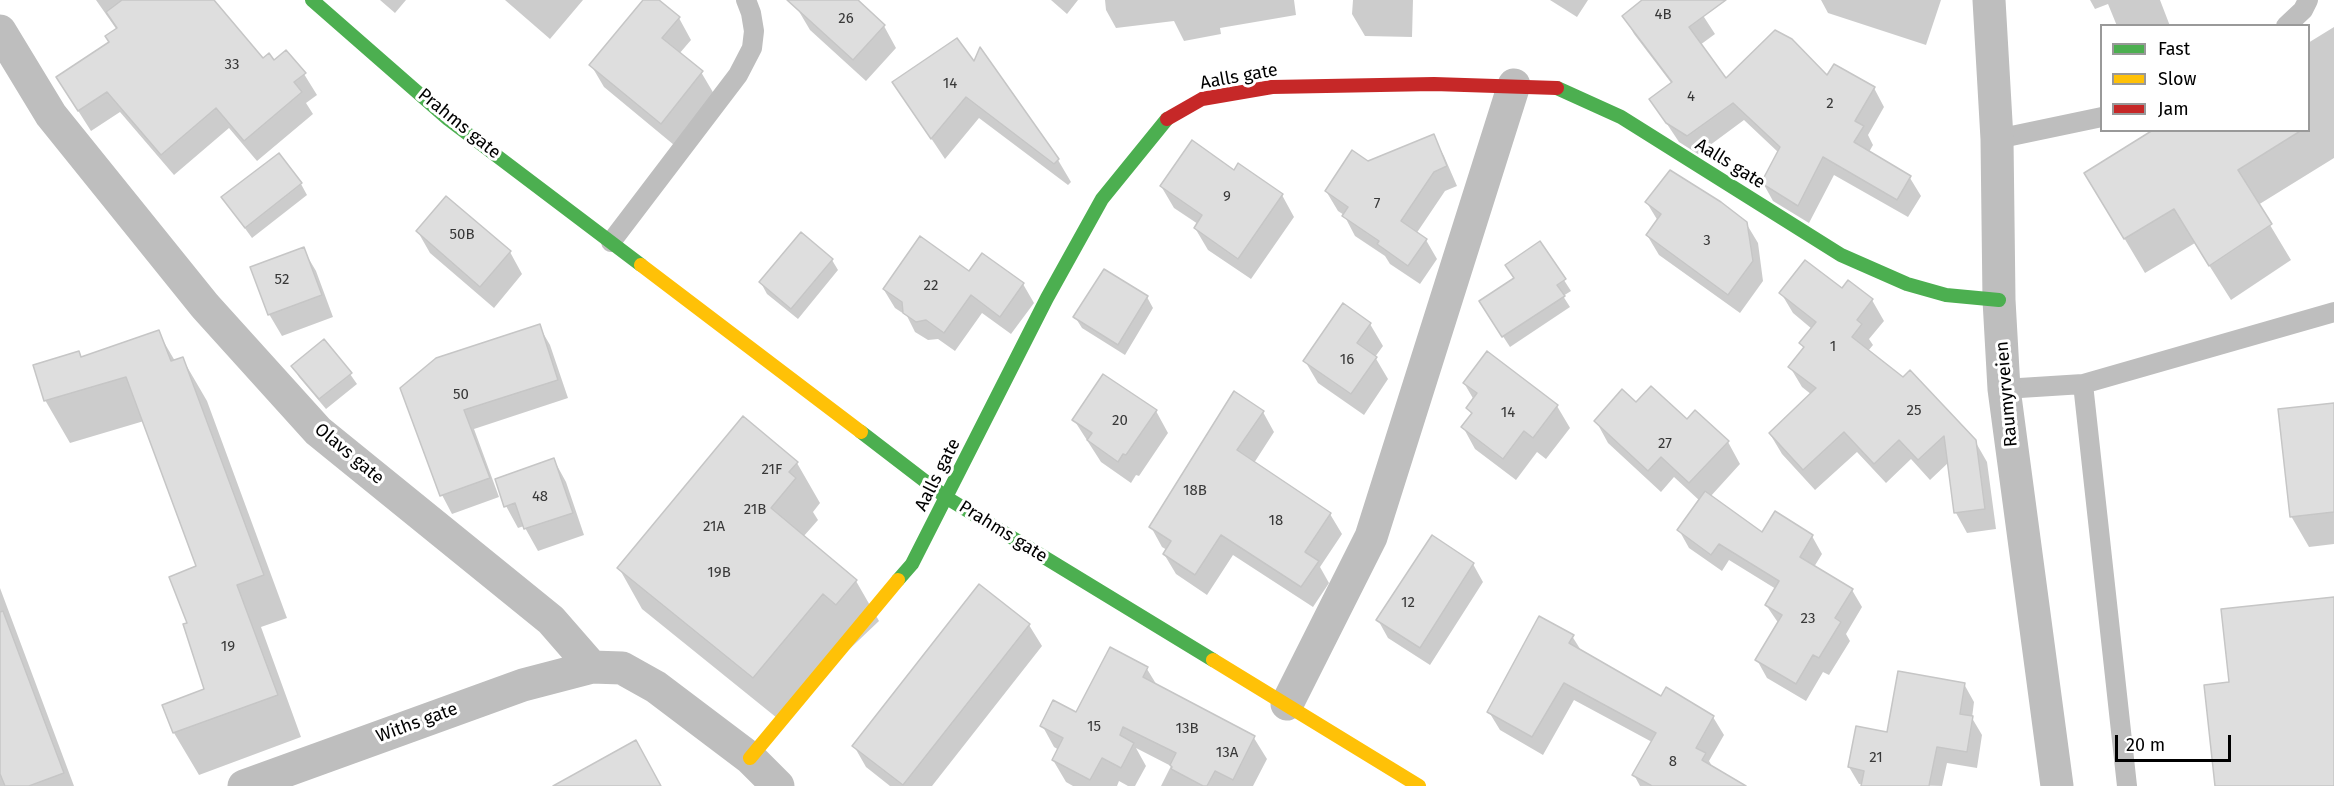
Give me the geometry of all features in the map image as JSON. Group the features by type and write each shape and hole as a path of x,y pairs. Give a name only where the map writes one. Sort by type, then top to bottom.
{"street":[{"name":"Prahms gate","path":"312,0 448,118 946,498 1419,786"},
{"name":"Raumyrveien","path":"1989,0 1997,139 1999,300 2004,389 2057,786"},
{"name":"Olavs gate","path":"0,31 51,115 205,306 318,431 550,620 592,667"},
{"name":"Aalls gate","path":"750,758 912,564 1047,298 1101,199 1166,120 1202,99 1272,87 1434,84 1556,88 1621,117 1841,255 1907,284 1946,295 1999,300"},
{"path":"1287,704 1371,537 1514,85"},
{"path":"592,667 622,668 656,687 750,758 778,786"},
{"name":"Withs gate","path":"244,786 523,685 592,667"}],"lane":[{"path":"611,242 738,75 752,48 753,40 751,13 746,0"},
{"path":"2288,24 2303,10 2308,0"},
{"path":"1997,139 2100,117"},
{"path":"2004,389 2083,384 2334,312"},
{"path":"2083,384 2127,786"}],"building":[{"path":"122,0 214,0 263,58 269,53 274,60 286,50 306,73 294,82 302,92 244,141 216,108 161,155 107,92 78,111 56,77 109,42 105,36 117,28 106,12"},
{"path":"643,0 659,0 680,17 662,38 703,71 661,124 589,65"},
{"path":"787,0 858,0 885,25 853,60"},
{"path":"1642,0 1726,0 1689,27 1726,78 1775,30 1792,39 1827,75 1834,64 1875,87 1855,121 1864,126 1854,142 1911,176 1897,200 1823,157 1798,206 1761,183 1780,147 1733,103 1687,136 1666,123 1649,99 1672,82 1622,16"},
{"path":"957,38 974,61 980,47 1059,159 1054,164 966,97 931,139 892,82"},
{"path":"2150,132 2299,132 2238,170 2272,224 2209,266 2174,209 2124,239 2084,173"},
{"path":"1434,134 1447,166 1434,172 1401,221 1427,239 1408,266 1377,244 1379,241 1342,216 1348,207 1325,191 1352,150 1368,161"},
{"path":"1192,140 1234,170 1238,163 1283,194 1238,259 1194,228 1202,215 1160,186"},
{"path":"279,153 302,183 245,228 221,197"},
{"path":"1670,170 1721,202 1747,222 1753,261 1728,295 1646,235 1661,214 1645,202"},
{"path":"446,196 511,251 480,287 416,231"},
{"path":"801,232 833,259 791,309 759,282"},
{"path":"920,236 969,271 982,253 1024,283 1000,317 971,295 944,333 926,320 916,322 903,313 902,302 883,289"},
{"path":"1540,241 1566,279 1557,285 1565,296 1502,337 1479,301 1514,278 1505,265"},
{"path":"304,247 322,295 268,315 250,267"},
{"path":"1805,260 1842,288 1848,280 1873,299 1857,320 1862,324 1852,337 1903,377 1910,370 1976,440 1985,509 1954,513 1944,436 1918,460 1899,440 1874,464 1844,432 1803,470 1769,433 1816,388 1788,367 1804,347 1799,343 1816,322 1779,293"},
{"path":"1104,269 1148,296 1118,345 1073,317"},
{"path":"1343,303 1371,323 1357,343 1377,357 1351,394 1303,361"},
{"path":"540,324 558,380 464,410 490,478 440,496 400,388 436,358"},
{"path":"159,330 171,361 183,357 264,575 237,585 278,695 173,733 162,705 204,689 183,624 187,623 169,577 196,566 126,377 44,401 33,365 79,351 81,357"},
{"path":"324,339 352,373 319,399 291,366"},
{"path":"1487,351 1558,405 1533,438 1524,431 1503,459 1461,427 1472,413 1466,408 1477,393 1463,383"},
{"path":"1103,374 1157,410 1126,455 1123,454 1118,462 1087,440 1092,433 1072,420"},
{"path":"1651,386 1687,419 1695,410 1729,441 1689,483 1661,457 1648,471 1594,421 1622,389 1636,402"},
{"path":"1234,391 1264,411 1237,450 1331,513 1305,552 1319,561 1301,587 1221,535 1195,575 1163,554 1171,541 1149,527"},
{"path":"2334,403 2334,512 2290,517 2278,409"},
{"path":"743,416 798,462 789,472 796,478 771,508 857,580 836,605 823,594 753,678 617,568"},
{"path":"554,458 573,513 524,529 515,503 504,507 495,479"},
{"path":"1705,491 1762,532 1775,511 1813,535 1800,557 1853,589 1835,618 1841,622 1819,658 1813,655 1796,684 1755,660 1782,615 1765,605 1779,581 1719,544 1711,555 1677,530"},
{"path":"1432,535 1474,563 1420,648 1376,620"},
{"path":"979,584 1030,624 903,785 852,746"},
{"path":"2334,597 2334,786 2215,786 2204,685 2229,682 2221,609"},
{"path":"3,611 64,773 29,786 5,786 0,774 0,612"},
{"path":"1539,616 1574,635 1569,643 1661,696 1666,687 1714,716 1696,748 1706,753 1702,760 1746,786 1652,786 1632,775 1656,733 1564,683 1532,737 1487,712"},
{"path":"1110,647 1148,667 1143,677 1255,736 1233,780 1215,771 1207,786 1203,786 1171,769 1170,765 1176,753 1123,727 1120,735 1134,743 1121,768 1102,758 1090,780 1052,760 1063,738 1040,726 1053,700 1076,712"},
{"path":"1898,671 1965,683 1960,714 1973,716 1967,752 1937,747 1929,786 1861,786 1864,771 1848,767 1856,726 1887,732"},
{"path":"636,740 661,786 553,786"}],"traffic: fast":[{"path":"312,0 448,119 641,265"},
{"path":"1557,88 1621,117 1841,255 1907,284 1946,295 1999,300"},
{"path":"898,580 912,564 1047,298 1102,199 1167,119"},
{"path":"861,432 947,498 1213,660"}],"traffic: slow":[{"path":"641,265 861,432"},
{"path":"750,758 898,580"},
{"path":"1213,660 1419,786"}],"traffic: jam":[{"path":"1167,119 1202,99 1272,87 1434,84 1557,88"}]}
